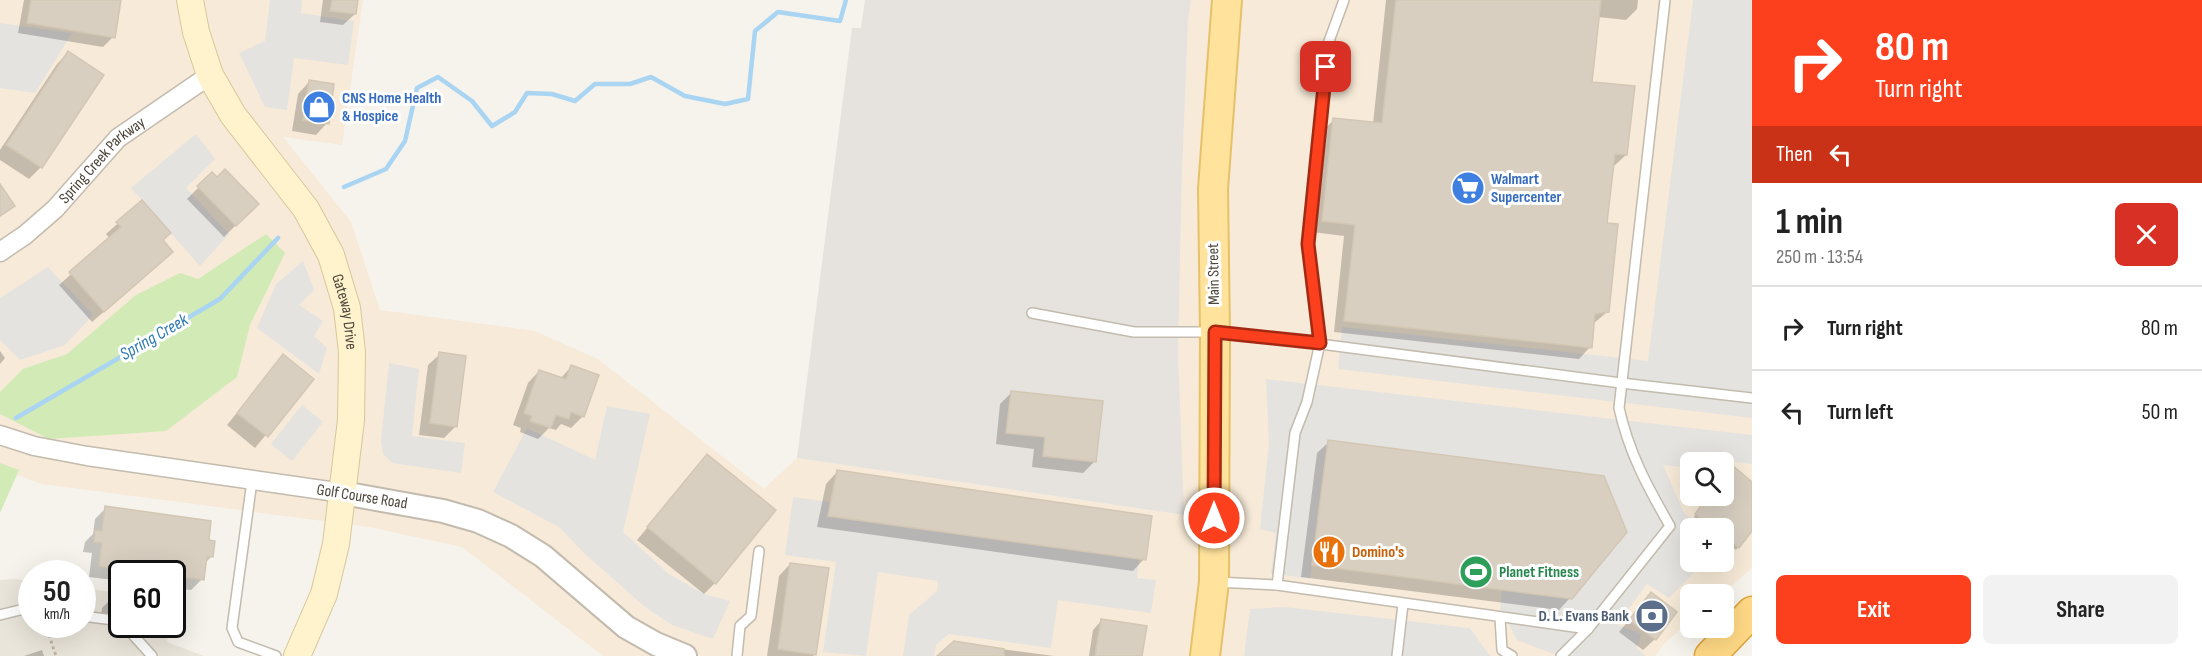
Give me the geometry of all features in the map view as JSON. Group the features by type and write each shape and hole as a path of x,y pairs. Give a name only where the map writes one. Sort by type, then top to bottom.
{"highway":[{"path":"1710,656 1752,612"}],"main road":[{"name":"Gateway Drive","path":"190,0 196,32 210,75 233,115 306,209 331,255 347,308 352,352 351,420 336,544 324,594 297,656"},
{"name":"Main Street","path":"1205,656 1214,582 1213,189 1227,0"}],"street":[{"name":"Spring Creek Parkway","path":"0,252 25,235 55,209 118,138 210,75"},
{"name":"Golf Course Road","path":"0,435 55,450 343,493 443,511 478,521 543,556 626,627 656,644 685,656"}],"lane":[{"path":"1277,585 1295,433 1307,402 1320,343 1308,244 1328,44 1344,0"},
{"path":"1560,656 1588,629 1670,526 1643,479 1625,435 1619,408 1665,0"},
{"path":"1032,313 1134,332 1215,332 1320,343 1752,398"},
{"path":"252,481 232,628 238,642 276,656"},
{"path":"737,656 740,626 751,616 759,551"},
{"path":"1214,582 1277,585 1588,629"},
{"path":"1397,656 1403,604"},
{"path":"0,615 18,610"},
{"path":"96,618 114,620 126,627 152,656"},
{"path":"1500,618 1501,653 1512,656"}],"path":[{"path":"50,638 56,656"}],"shaded area":[{"path":"0,0 363,0 342,145 283,137 351,222 380,310 535,331 598,359 764,489 797,458 1183,515 1178,352 1182,173 1188,21 1191,0 1752,0 1752,568 1734,584 1680,584 1680,630 1655,656 603,656 462,547 369,527 42,484 0,469"},
{"path":"270,0 302,0 301,13 354,21 348,65 294,58 287,110 265,107 239,53 265,41"},
{"path":"865,0 1191,0 1188,21 1182,173 1178,352 1184,515 797,458 852,28 861,28"},
{"path":"1693,0 1752,0 1752,418 1338,369 1342,327 1648,361"},
{"path":"0,23 72,33 35,93 0,88"},
{"path":"196,134 215,159 186,188 229,234 200,266 131,188"},
{"path":"303,261 314,290 299,305 323,321 314,336 327,348 319,374 257,328 276,284"},
{"path":"48,267 93,315 65,345 20,360 0,340 0,298"},
{"path":"389,363 419,369 412,436 465,443 461,473 392,463 383,454 381,441"},
{"path":"1266,379 1752,435 1752,464 1734,462 1734,452 1680,452 1680,467 1663,465 1680,506 1691,518 1680,518 1680,572 1694,572 1680,584 1669,598 1647,584 1617,624 1642,634 1637,648 1645,656 1559,656 1517,640 1500,608 1502,590 1572,599 1626,532 1604,476 1329,440 1310,579 1271,573 1276,533 1260,529 1269,443"},
{"path":"302,405 323,422 292,461 271,444"},
{"path":"607,406 650,414 623,532 669,574 704,594 730,601 713,639 672,625 645,607 585,554 559,527 493,492 527,428 595,460"},
{"path":"793,497 830,502 828,516 1139,559 1137,578 1156,580 1151,613 1058,600 1051,648 949,634 936,645 934,656 903,656 909,615 937,591 938,581 878,572 866,656 823,652 836,562 785,555"},
{"path":"0,580 18,580 18,638 96,638 96,590 108,591 108,638 168,638 167,642 204,656 0,656"},
{"path":"1284,607 1470,628 1490,656 1244,656 1250,609"}],"green space":[{"path":"266,234 285,253 250,325 237,377 166,431 49,439 0,414 0,392 23,369 67,354 136,295 180,273 198,279"},
{"path":"0,463 19,470 0,513"}],"building":[{"path":"31,0 121,0 115,38 27,23"},
{"path":"332,0 358,0 356,14 330,11"},
{"name":"Walmart Supercenter","path":"1396,0 1601,0 1592,82 1635,86 1627,155 1615,154 1607,223 1618,224 1609,312 1595,314 1592,348 1344,321 1355,225 1322,221 1333,118 1382,123"},
{"path":"68,51 104,75 42,168 6,145"},
{"path":"309,80 334,84 329,124 303,120"},
{"path":"225,169 259,204 236,226 197,186 212,172 217,177"},
{"path":"0,184 15,206 0,216"},
{"path":"142,200 171,233 163,240 173,252 104,312 69,272 121,227 116,222"},
{"path":"439,352 466,356 457,427 430,423"},
{"path":"283,354 314,379 268,437 237,413"},
{"path":"571,365 599,375 584,417 571,412 569,419 556,415 551,428 530,421 532,416 524,413 539,370 566,379"},
{"path":"1011,391 1103,401 1096,462 1043,456 1045,437 1006,433"},
{"path":"1328,440 1604,476 1627,532 1572,599 1312,565"},
{"path":"707,454 776,510 716,584 647,527"},
{"path":"1734,467 1752,482 1752,531 1739,548 1734,544 1734,518 1700,518 1695,514 1701,506 1734,506"},
{"path":"837,470 1152,516 1146,560 828,516"},
{"path":"105,506 211,521 209,540 215,541 213,557 207,556 204,580 186,578 186,560 108,560 108,568 99,566 102,543 94,542 95,530 102,531"},
{"path":"790,563 829,568 816,655 778,649"},
{"path":"1651,592 1677,612 1656,640 1629,620"},
{"path":"1101,619 1147,626 1142,656 1095,656"},
{"path":"954,641 1004,649 1004,656 937,656"}],"waterway":[{"name":"Spring Creek","path":"344,187 386,169 405,141 417,88 438,77 472,101 492,126 515,112 527,93 552,94 575,101 595,84 630,84 651,77 685,96 725,104 748,99 755,31 778,12 840,21 846,0"},
{"name":"Spring Creek","path":"16,418 220,299 278,238"}],"place":[{"name":"CNS Home Health & Hospice","path":"319,107"},
{"name":"Walmart Supercenter","path":"1468,188"},
{"name":"Domino's","path":"1329,552"},
{"name":"Planet Fitness","path":"1476,572"},
{"name":"D. L. Evans Bank","path":"1652,616"}],"route":[{"path":"1214,518 1215,332 1320,343 1308,244 1326,67"}]}
